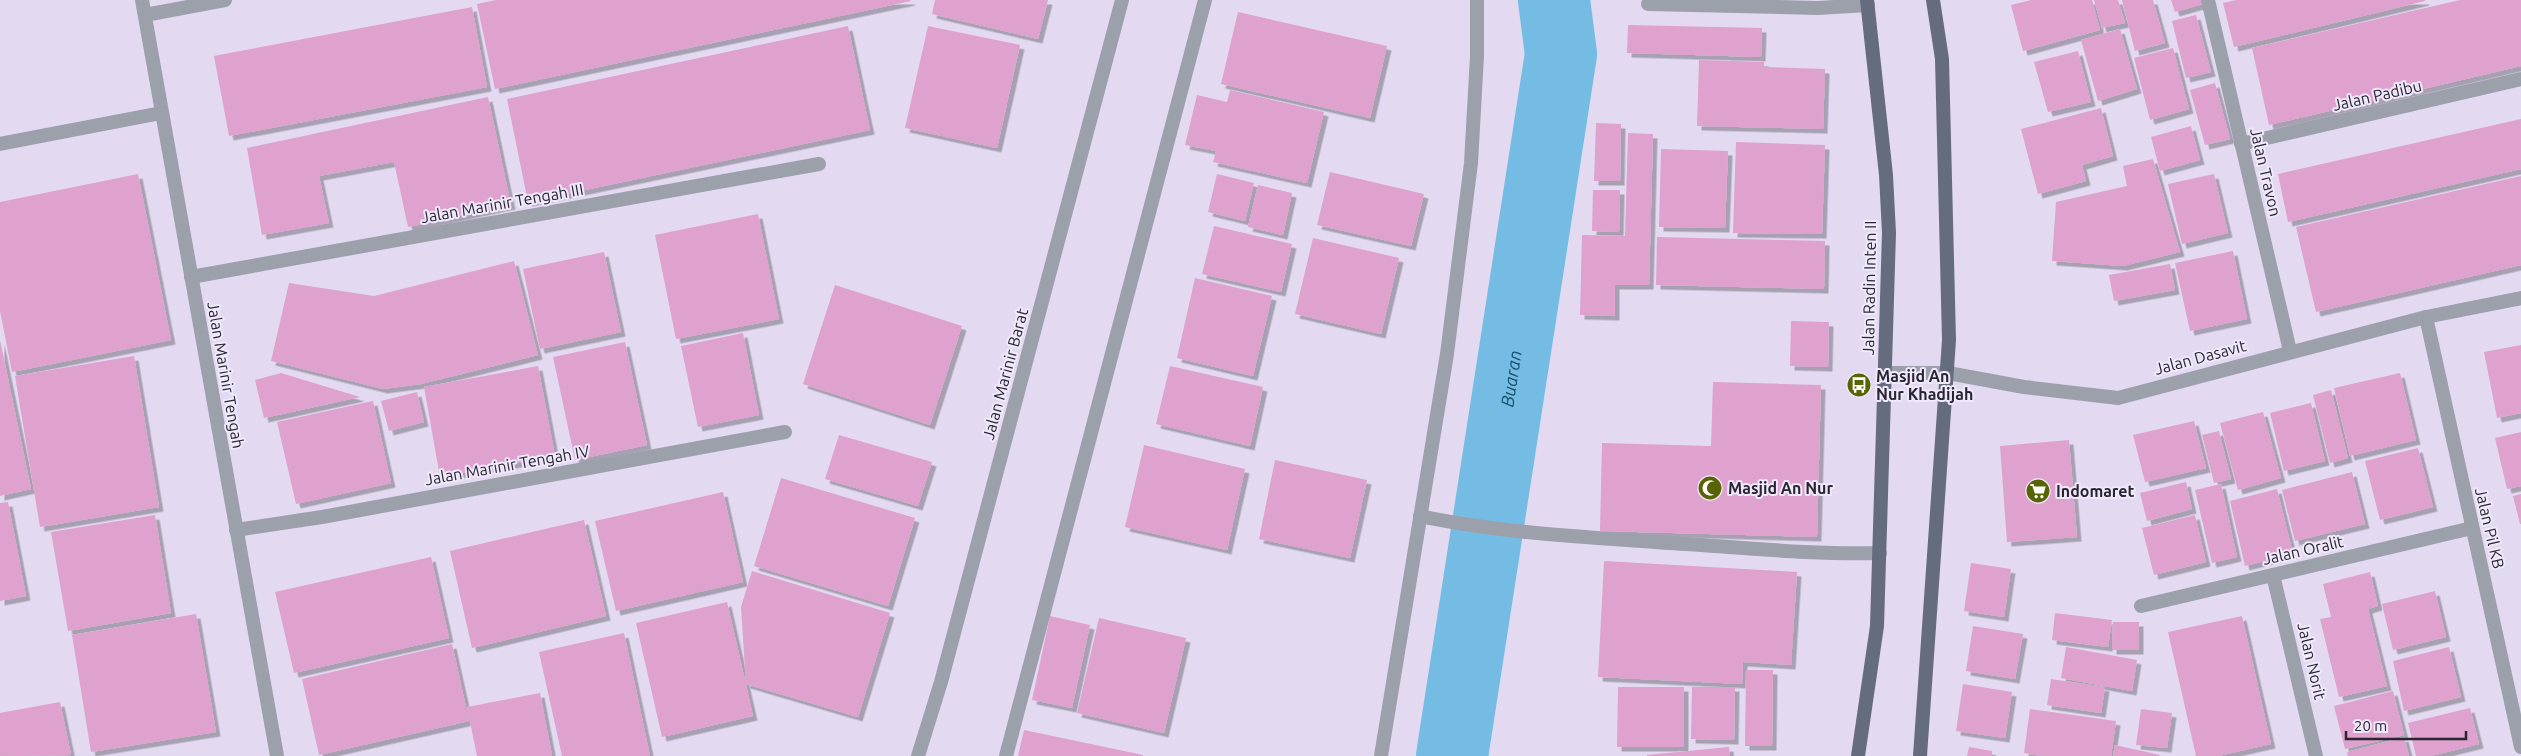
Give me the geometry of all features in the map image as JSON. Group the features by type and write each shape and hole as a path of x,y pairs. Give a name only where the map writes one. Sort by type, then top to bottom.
{"main road":[{"path":"1920,756 1949,340 1942,78 1934,0"},
{"name":"Jalan Radin Inten II","path":"1858,756 1877,626 1889,233 1886,175 1867,3"}],"street":[{"name":"Jalan Marinir Tengah","path":"142,0 277,756"},
{"path":"144,15 225,0"},
{"name":"Jalan Marinir Barat","path":"918,756 941,682 1122,0"},
{"path":"1006,756 1205,0"},
{"path":"1381,756 1447,354 1471,163 1477,56 1477,0"},
{"name":"Jalan Travon","path":"2208,0 2290,351"},
{"path":"1648,4 1818,8 1867,3"},
{"name":"Jalan Padibu","path":"2241,144 2521,79"},
{"path":"0,144 161,113"},
{"name":"Jalan Marinir Tengah III","path":"191,277 819,164"},
{"name":"Jalan Dasavit","path":"1884,373 1948,373 2024,387 2118,398 2290,351 2426,317 2521,298"},
{"name":"Jalan Pil KB","path":"2426,317 2521,747"},
{"name":"Jalan Marinir Tengah IV","path":"236,530 322,518 784,432"},
{"path":"1420,516 1445,521 1589,537 1836,554 1880,553"},
{"name":"Jalan Oralit","path":"2141,606 2472,528"},
{"name":"Jalan Norit","path":"2273,575 2316,756"}],"building":[{"path":"496,0 911,1 495,89 477,4"},
{"path":"935,0 1048,0 1038,39 932,14"},
{"path":"2031,0 2092,0 2100,30 2023,51 2011,5"},
{"path":"2094,0 2118,0 2125,23 2102,28"},
{"path":"2122,0 2153,0 2165,43 2135,51"},
{"path":"2171,0 2202,0 2203,4 2175,12"},
{"path":"2236,0 2425,1 2234,47 2223,3"},
{"path":"2460,0 2521,0 2521,66 2269,125 2252,48"},
{"path":"472,7 487,87 229,136 214,56"},
{"path":"1238,12 1387,46 1370,118 1221,84"},
{"path":"2196,15 2211,72 2186,78 2172,21"},
{"path":"1628,25 1762,28 1761,57 1627,53"},
{"path":"848,26 870,130 528,202 507,99"},
{"path":"928,26 1020,45 997,148 905,128"},
{"path":"2120,29 2137,89 2098,101 2081,40"},
{"path":"2173,48 2189,109 2150,120 2134,58"},
{"path":"2078,51 2091,102 2048,112 2034,62"},
{"path":"1699,60 1764,62 1764,67 1825,69 1823,129 1697,126"},
{"path":"2215,83 2230,139 2205,145 2190,90"},
{"path":"1230,90 1324,112 1307,183 1213,162 1216,151 1185,145 1197,95 1227,102"},
{"path":"488,97 511,205 408,227 394,162 319,176 329,223 262,235 247,148"},
{"path":"2101,108 2113,156 2082,165 2086,181 2038,194 2021,129"},
{"path":"2521,119 2521,169 2288,222 2278,174"},
{"path":"1596,123 1621,124 1620,181 1594,181"},
{"path":"2191,126 2200,160 2160,171 2151,137"},
{"path":"1628,133 1653,134 1649,285 1615,285 1615,316 1580,315 1582,235 1625,236"},
{"path":"1736,142 1825,145 1822,234 1733,233"},
{"path":"1661,149 1728,151 1725,228 1659,227"},
{"path":"2153,159 2180,252 2123,266 2052,261 2056,202 2127,186 2123,166"},
{"path":"1330,172 1424,194 1411,246 1317,225"},
{"path":"138,174 171,340 12,372 0,311 0,202"},
{"path":"1217,174 1254,183 1245,221 1208,212"},
{"path":"2214,174 2228,233 2182,244 2168,184"},
{"path":"2521,176 2521,265 2316,312 2296,227"},
{"path":"1258,185 1292,193 1283,235 1248,227"},
{"path":"1593,190 1620,190 1619,232 1592,231"},
{"path":"758,214 779,319 676,339 655,235"},
{"path":"1214,226 1292,244 1281,292 1202,274"},
{"path":"1657,237 1825,241 1824,289 1656,285"},
{"path":"1313,238 1399,258 1381,334 1295,314"},
{"path":"2233,251 2247,319 2190,331 2175,263"},
{"path":"604,252 621,332 540,349 523,269"},
{"path":"514,261 538,355 421,384 383,389 271,361 289,283 374,296"},
{"path":"2170,264 2175,290 2114,301 2109,275"},
{"path":"1195,278 1272,296 1253,376 1177,358"},
{"path":"835,285 962,326 930,425 803,384"},
{"path":"1791,321 1829,322 1828,367 1790,366"},
{"path":"743,333 759,415 698,427 681,346"},
{"path":"0,340 31,489 0,496"},
{"path":"625,342 647,445 575,460 553,357"},
{"path":"2521,345 2521,413 2497,418 2484,352"},
{"path":"134,356 159,507 40,527 15,376"},
{"path":"538,366 555,456 440,477 424,387"},
{"path":"1170,366 1263,387 1250,446 1156,424"},
{"path":"281,373 360,397 264,418 255,380"},
{"path":"2400,373 2416,440 2350,456 2334,388"},
{"name":"Masjid An Nur","path":"1713,382 1821,385 1817,537 1600,531 1602,443 1711,446"},
{"path":"2331,390 2348,458 2330,463 2313,395"},
{"path":"417,392 424,422 389,431 381,401"},
{"path":"373,401 391,483 296,504 277,422"},
{"path":"2311,403 2325,461 2284,471 2270,413"},
{"path":"2263,412 2281,478 2238,490 2220,423"},
{"path":"2194,421 2206,468 2145,482 2133,435"},
{"path":"2219,431 2231,479 2214,483 2202,435"},
{"path":"2521,432 2521,486 2507,489 2495,438"},
{"path":"839,435 932,462 918,506 825,479"},
{"name":"Indomaret","path":"2069,440 2077,537 2007,542 2000,446"},
{"path":"1144,445 1245,469 1227,550 1125,527"},
{"path":"2418,448 2433,507 2380,520 2365,461"},
{"path":"1275,460 1367,480 1350,558 1259,539"},
{"path":"2352,472 2365,524 2295,541 2282,490"},
{"path":"781,478 915,518 888,606 754,566"},
{"path":"2186,482 2192,509 2147,521 2140,493"},
{"path":"2221,484 2237,557 2212,563 2195,490"},
{"path":"2277,489 2293,554 2245,566 2230,501"},
{"path":"723,492 743,582 616,611 595,521"},
{"path":"2521,494 2521,524 2520,524 2513,496"},
{"path":"8,502 26,596 0,601 0,503"},
{"path":"155,515 171,613 68,631 51,532"},
{"path":"2195,515 2206,562 2154,575 2142,528"},
{"path":"584,520 606,616 472,648 450,551"},
{"path":"431,557 449,638 294,673 275,592"},
{"path":"1604,561 1797,572 1791,665 1743,662 1742,684 1598,677"},
{"path":"1971,563 2011,569 2004,617 1964,611"},
{"path":"752,571 890,613 858,717 746,684 741,607"},
{"path":"2370,572 2378,606 2368,609 2387,686 2339,697 2320,619 2331,617 2323,584"},
{"path":"2435,591 2446,637 2393,650 2382,604"},
{"path":"727,602 753,716 662,737 636,623"},
{"path":"2055,613 2112,620 2108,647 2052,640"},
{"path":"196,614 216,732 91,752 72,635"},
{"path":"1050,616 1090,625 1072,708 1032,700"},
{"path":"2242,616 2271,744 2218,756 2196,756 2168,632"},
{"path":"1099,618 1186,638 1164,733 1077,713"},
{"path":"2113,622 2139,622 2139,650 2112,650"},
{"path":"1973,626 2023,634 2015,679 1966,671"},
{"path":"624,633 650,756 562,756 539,652"},
{"path":"452,644 469,721 319,755 302,679"},
{"path":"2066,647 2137,660 2132,691 2061,678"},
{"path":"2449,647 2461,697 2404,711 2393,661"},
{"path":"1746,670 1773,670 1772,746 1745,746"},
{"path":"2051,679 2105,687 2101,713 2047,705"},
{"path":"1963,684 2012,692 2005,738 1956,731"},
{"path":"1618,687 1684,687 1684,747 1617,747"},
{"path":"1692,687 1735,687 1734,740 1691,739"},
{"path":"2393,691 2404,735 2345,749 2334,706"},
{"path":"540,693 552,756 477,756 467,707"},
{"path":"60,702 71,755 0,756 0,713"},
{"path":"2470,708 2479,744 2431,756 2416,756 2408,723"},
{"path":"2030,709 2116,721 2111,756 2041,756 2024,753"},
{"path":"2141,709 2172,713 2167,748 2136,745"},
{"path":"1024,730 1143,755 1143,756 1018,756"},
{"path":"2404,737 2409,756 2348,756 2347,752"},
{"path":"2115,745 2160,755 2113,756"},
{"path":"1729,747 1730,756 1647,756 1647,755"},
{"path":"1969,747 1992,751 1992,756 1967,756"}],"waterway":[{"name":"Buaran","path":"1452,756 1561,54 1554,0"}],"place":[{"name":"Masjid An Nur Khadijah","path":"1859,385"},
{"name":"Masjid An Nur","path":"1710,488"},
{"name":"Indomaret","path":"2038,491"}]}
